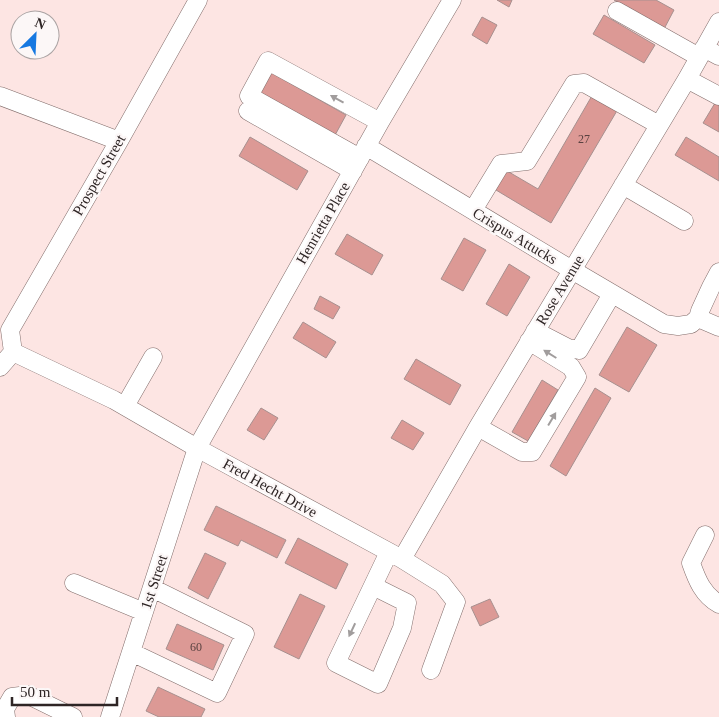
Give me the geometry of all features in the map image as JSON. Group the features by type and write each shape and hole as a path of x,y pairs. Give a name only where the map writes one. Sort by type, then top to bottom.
{"street":[{"name":"Prospect Street","path":"13,352 10,330 198,0"},
{"name":"Henrietta Place","path":"197,448 380,122 452,0"},
{"path":"617,11 707,54"},
{"name":"Rose Avenue","path":"372,586 407,603 402,628 378,684 336,663 372,586 395,556 478,427 687,79 707,54 719,22"},
{"path":"360,158 249,96 268,60 380,122"},
{"path":"687,79 719,96"},
{"path":"473,210 501,164 527,161 574,84 584,82 659,125"},
{"path":"0,96 119,141"},
{"path":"248,112 360,158"},
{"name":"Crispus Attucks","path":"360,158 473,210 664,324 678,326 691,324 698,318"},
{"path":"623,185 684,221"},
{"path":"719,272 698,318 719,327"},
{"path":"532,336 579,350 612,294"},
{"path":"478,427 522,452 532,452 577,377 571,367 532,336"},
{"path":"0,367 13,352"},
{"name":"Fred Hecht Drive","path":"13,352 114,400 442,584 456,602 431,670"},
{"path":"125,406 153,357"},
{"name":"1st Street","path":"110,717 197,448"},
{"path":"705,535 691,563 699,585 712,600 719,604"},
{"path":"74,583 144,612"},
{"path":"131,652 217,693 245,634 152,588"},
{"path":"6,717 5,709 12,697 28,695 73,717"}],"building":[{"path":"497,0 512,0 509,7"},
{"path":"614,0 656,0 674,10 664,29"},
{"path":"604,15 655,45 644,63 593,34"},
{"path":"482,17 497,25 487,44 472,35"},
{"path":"270,72 346,115 334,137 258,93"},
{"path":"593,94 618,109 551,223 491,187 502,168 538,189"},
{"path":"715,103 719,105 719,132 703,123"},
{"path":"250,137 308,171 297,190 239,156"},
{"path":"686,137 719,157 719,181 675,155"},
{"path":"347,234 383,255 372,275 335,254"},
{"path":"464,238 486,250 463,291 441,279"},
{"path":"509,264 530,277 507,316 486,304"},
{"path":"320,296 340,307 333,319 314,309"},
{"path":"303,322 336,342 326,358 293,338"},
{"path":"627,327 657,345 629,392 599,375"},
{"path":"416,359 461,385 450,405 404,379"},
{"path":"542,380 558,390 528,441 512,432"},
{"path":"595,388 611,398 566,476 550,466"},
{"path":"261,408 278,418 264,440 247,430"},
{"path":"402,420 424,433 413,450 391,438"},
{"path":"216,506 286,540 277,558 241,540 238,546 204,530"},
{"path":"298,538 348,564 336,589 285,563"},
{"path":"205,553 226,563 208,599 188,588"},
{"path":"300,594 325,606 299,659 274,647"},
{"path":"490,599 499,617 480,626 471,607"},
{"path":"177,624 224,645 213,670 166,649"},
{"path":"158,687 205,709 201,717 159,717 146,711"}]}
